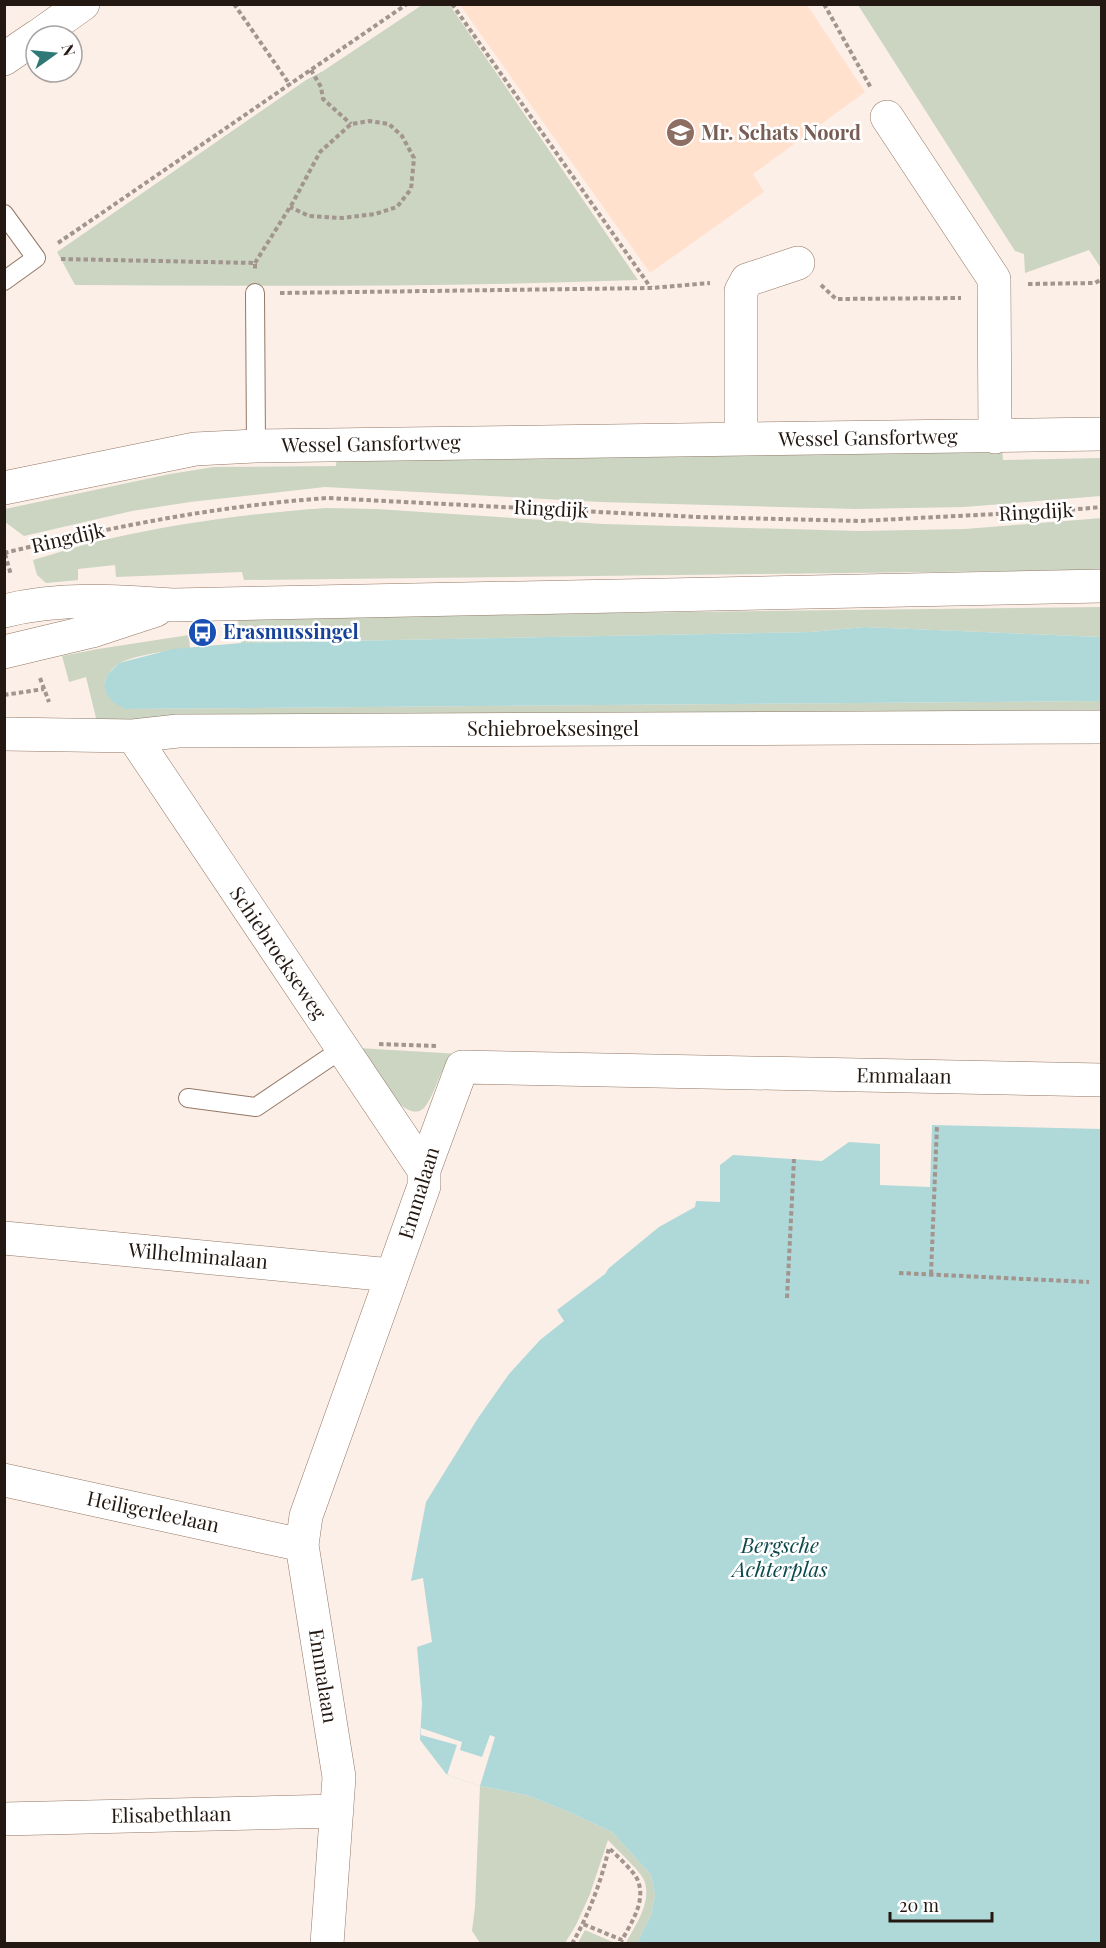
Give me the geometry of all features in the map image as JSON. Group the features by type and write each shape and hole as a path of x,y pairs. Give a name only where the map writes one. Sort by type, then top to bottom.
{"street":[{"path":"55,24 83,4"},
{"path":"4,59 24,46"},
{"path":"887,117 994,279 995,436"},
{"path":"741,439 741,291 747,280 798,263"},
{"name":"Wessel Gansfortweg","path":"4,488 195,449 256,446 1101,434"},
{"path":"4,611 20,607 104,600 172,605 1101,586"},
{"path":"4,652 92,631 172,605"},
{"name":"Schiebroeksesingel","path":"4,734 132,736 190,730 1101,727"},
{"name":"Schiebroekseweg","path":"132,736 424,1170"},
{"name":"Emmalaan","path":"327,1944 339,1777 302,1545 306,1516 424,1186 424,1170 462,1067 1101,1080"},
{"name":"Wilhelminalaan","path":"4,1238 391,1275"},
{"name":"Heiligerleelaan","path":"4,1480 302,1545"},
{"name":"Elisabethlaan","path":"4,1819 337,1811"}],"lane":[{"path":"4,214 36,258 4,281"},
{"path":"255,293 256,446"},
{"path":"188,1098 256,1107 340,1045"}],"path":[{"path":"234,4 290,85"},
{"path":"36,258 407,4"},
{"path":"452,4 651,288"},
{"path":"824,4 887,117"},
{"path":"311,70 321,87 323,99 351,124"},
{"path":"290,207 309,216 342,218 375,214 397,207 411,189 414,158 402,136 389,124 369,120 351,124 320,152 290,207 255,263 255,293 651,288 747,280"},
{"path":"36,258 255,263"},
{"path":"798,263 836,299 995,291 1095,283 1101,279"},
{"name":"Ringdijk","path":"5,553 103,530 198,512 327,498 699,517 859,521 1055,512 1101,507"},
{"path":"4,695 44,689"},
{"path":"340,1045 442,1046"},
{"path":"931,1274 937,1125"},
{"path":"787,1298 794,1159"},
{"path":"899,1273 1089,1282"},
{"path":"572,1944 584,1924 604,1870 609,1848 638,1880 641,1896 638,1909 622,1940 584,1924"}],"shaded area":[{"name":"Mr. Schats Noord","path":"460,5 807,5 865,92 753,174 764,192 650,273"}],"green space":[{"path":"449,4 638,280 427,285 75,285 57,252 306,80 422,5"},
{"path":"858,5 1101,5 1101,268 1089,250 1025,273 1024,254 1015,251"},
{"path":"1002,446 1003,460 1101,458 1101,496 964,507 855,509 600,502 325,487 132,511 24,536 5,522 5,509 170,474 214,467 336,466 337,454"},
{"path":"326,508 376,509 603,524 859,531 965,529 1102,518 1101,570 244,580 242,572 116,577 115,565 78,569 78,580 46,583 37,575 33,560 99,541 189,523"},
{"path":"1101,607 1102,637 864,627 810,632 241,643 238,620 270,617"},
{"path":"189,635 190,648 122,662 111,671 104,684 125,709 1101,701 1101,718 97,722 86,677 69,682 62,656"},
{"path":"358,1048 460,1054 446,1064 430,1099 419,1111 410,1110 399,1104 379,1080"},
{"path":"480,1786 526,1795 612,1832 651,1875 655,1895 651,1915 637,1943 626,1943 642,1912 646,1886 632,1864 608,1840 590,1894 565,1943 480,1943 472,1931"},
{"path":"585,1930 615,1943 578,1943"}],"water":[{"path":"864,627 1101,637 1101,701 125,709 113,702 107,695 104,684 108,674 119,663 173,649 241,643 810,632"},
{"name":"Bergsche Achterplas","path":"932,1125 1101,1129 1101,1943 637,1943 651,1915 655,1895 651,1875 612,1832 526,1795 480,1786 447,1775 420,1740 422,1703 417,1647 432,1642 423,1578 411,1581 426,1502 478,1418 509,1374 540,1340 564,1321 557,1310 605,1274 609,1268 659,1227 695,1207 696,1201 720,1202 720,1165 733,1155 822,1161 849,1142 880,1144 880,1185 930,1187"}],"pier":[{"path":"421,1728 462,1742 460,1750 482,1757 490,1735 495,1737 480,1786 447,1775 457,1745 421,1735"}],"place":[{"name":"Mr. Schats Noord","path":"680,133"},
{"name":"Erasmussingel","path":"202,632"}]}
